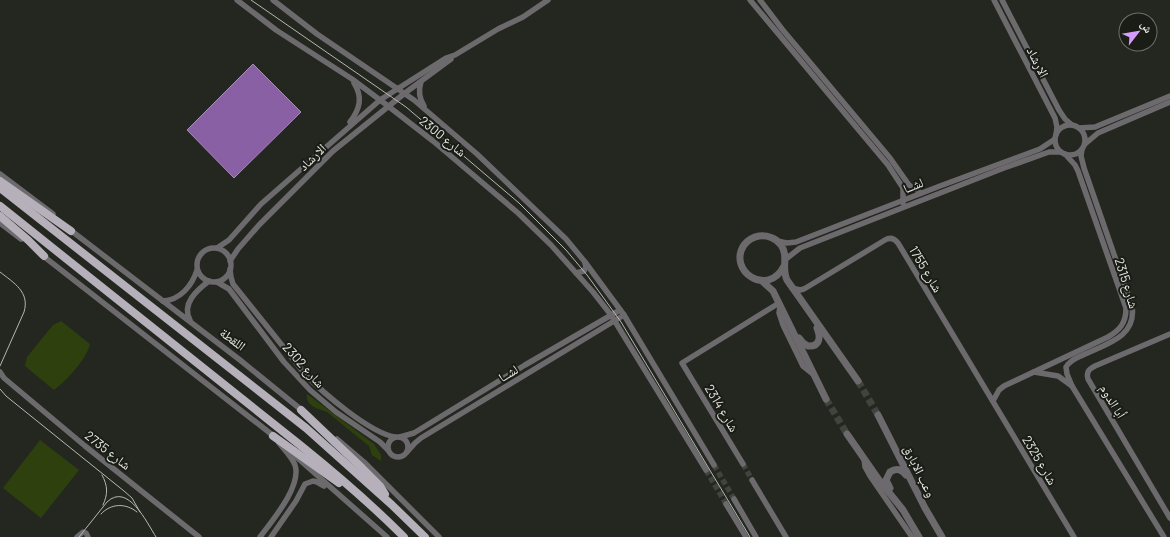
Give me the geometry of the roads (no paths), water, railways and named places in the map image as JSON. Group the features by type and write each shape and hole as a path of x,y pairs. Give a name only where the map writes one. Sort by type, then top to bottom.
{"main road":[{"path":"0,181 71,231"},
{"name":"اللقطة","path":"0,188 306,428 392,504 425,537"},
{"path":"0,206 300,445 362,497 404,537"},
{"path":"0,216 44,256"},
{"path":"301,410 380,486 392,504"},
{"path":"273,436 335,481 362,497"}],"street":[{"name":"شارع 2300","path":"237,0 276,30 352,79 433,141 518,213 551,245 611,315"},
{"name":"شارع 2300","path":"273,0 317,34 405,93 477,154 566,239 622,312"},
{"name":"الارشاد","path":"217,248 229,240 262,204 380,100 446,58 455,55 498,29 522,17 548,0"},
{"path":"750,0 888,165 903,188 903,204"},
{"path":"760,0 782,29 890,158 909,185 921,193"},
{"name":"الارشاد","path":"994,0 1055,118 1057,126 1056,137"},
{"name":"الارشاد","path":"1002,0 1059,110 1065,119 1072,125"},
{"name":"الارشاد","path":"230,260 249,236 290,192 333,151 388,106 455,55"},
{"name":"الارشاد","path":"344,131 357,112 360,101 358,90 352,79"},
{"path":"421,82 419,95 426,110"},
{"path":"1170,99 1098,133 1084,147 1073,155 1063,153 1057,146 1056,137 1062,128 1072,125 1079,128 1095,127 1170,99"},
{"path":"1079,128 1084,134 1084,147"},
{"name":"لشــا","path":"785,262 800,248 903,204 921,193 1040,149 1056,137"},
{"name":"شارع 2315","path":"1084,147 1081,156 1084,168 1132,306 1132,316 1130,325 1122,336 1072,360 1068,364 1066,371 1072,386 1164,537"},
{"name":"لشــا","path":"778,241 796,242 1049,152 1063,153"},
{"name":"شارع 2315","path":"993,400 1001,388 1032,371 1113,334 1122,327 1125,319 1126,308 1076,165 1063,153"},
{"name":"اللقطة","path":"0,174 53,214 71,231 240,360 364,462 439,537"},
{"path":"0,223 273,436 387,537"},
{"path":"813,374 803,366 773,292 762,281 748,276 742,268 740,261 743,248 749,240 758,236 768,236 778,241 784,249 785,276 858,381"},
{"name":"شارع 1755","path":"804,289 885,240 890,238 894,239 898,243 993,400"},
{"path":"217,248 225,252 230,260 230,269 225,277 217,282 209,281 202,277 198,270 197,260 199,255 207,249 217,248"},
{"path":"576,273 582,273 585,269 585,262"},
{"path":"762,281 776,277 785,262"},
{"name":"شارع 2302","path":"230,269 231,278 234,284 291,357 316,386 361,420 385,435 398,437"},
{"path":"162,301 172,300 181,295 192,281 198,270"},
{"path":"192,324 187,316 188,304 194,295 209,281"},
{"name":"شارع 2302","path":"217,282 225,285 232,292 284,362 310,390 336,412 376,439 388,450"},
{"path":"792,288 800,290 804,289"},
{"path":"801,299 801,294 804,289"},
{"path":"779,307 805,345 811,347 819,342 820,335 809,312"},
{"name":"شارع 2314","path":"742,464 682,363 767,311 779,307"},
{"path":"622,312 714,465"},
{"name":"لشــا","path":"398,437 416,431 611,315 622,312"},
{"name":"لشــا","path":"407,452 421,438 615,322 622,312"},
{"path":"611,315 706,470"},
{"path":"790,325 826,399"},
{"name":"أبا الدوم","path":"1170,334 1095,366 1088,371 1087,376 1170,518"},
{"name":"شارع 2315","path":"1032,371 1058,376 1072,386"},
{"name":"شارع 2735","path":"0,372 2,377 85,446 199,537"},
{"name":"شارع 2325","path":"993,400 1074,537"},
{"name":"وعب الابارق","path":"878,415 924,508 942,537"},
{"path":"847,434 903,510"},
{"path":"260,537 285,502 296,478 297,471 295,464 273,436"},
{"path":"398,437 407,443 407,452 396,458 391,455 388,450 388,444 398,437"},
{"path":"864,459 865,467 870,476 912,537"},
{"path":"912,483 904,472 900,470 892,471 887,476 887,483 919,537"},
{"path":"752,480 786,537"},
{"path":"271,537 296,501 303,487 309,482 317,482 321,484 351,506"},
{"path":"734,499 756,537"},
{"path":"726,504 746,537"},
{"path":"77,537 83,532 86,533 88,537"}],"tunnel":[{"path":"858,381 878,415"},
{"path":"826,399 847,434"},
{"path":"743,464 752,480"},
{"path":"714,465 734,499"},
{"path":"706,470 726,504"}],"tram line":[{"path":"251,0 406,107 519,203 566,250 587,275 621,322 750,537"},
{"path":"0,272 20,289 25,299 24,312 0,366"},
{"path":"0,389 6,396 132,498 140,512"},
{"path":"102,475 107,490 103,505"},
{"path":"79,537 107,502 115,497 122,497 136,507 156,537"},
{"path":"101,514 105,510 114,506 128,507 137,512"}]}
